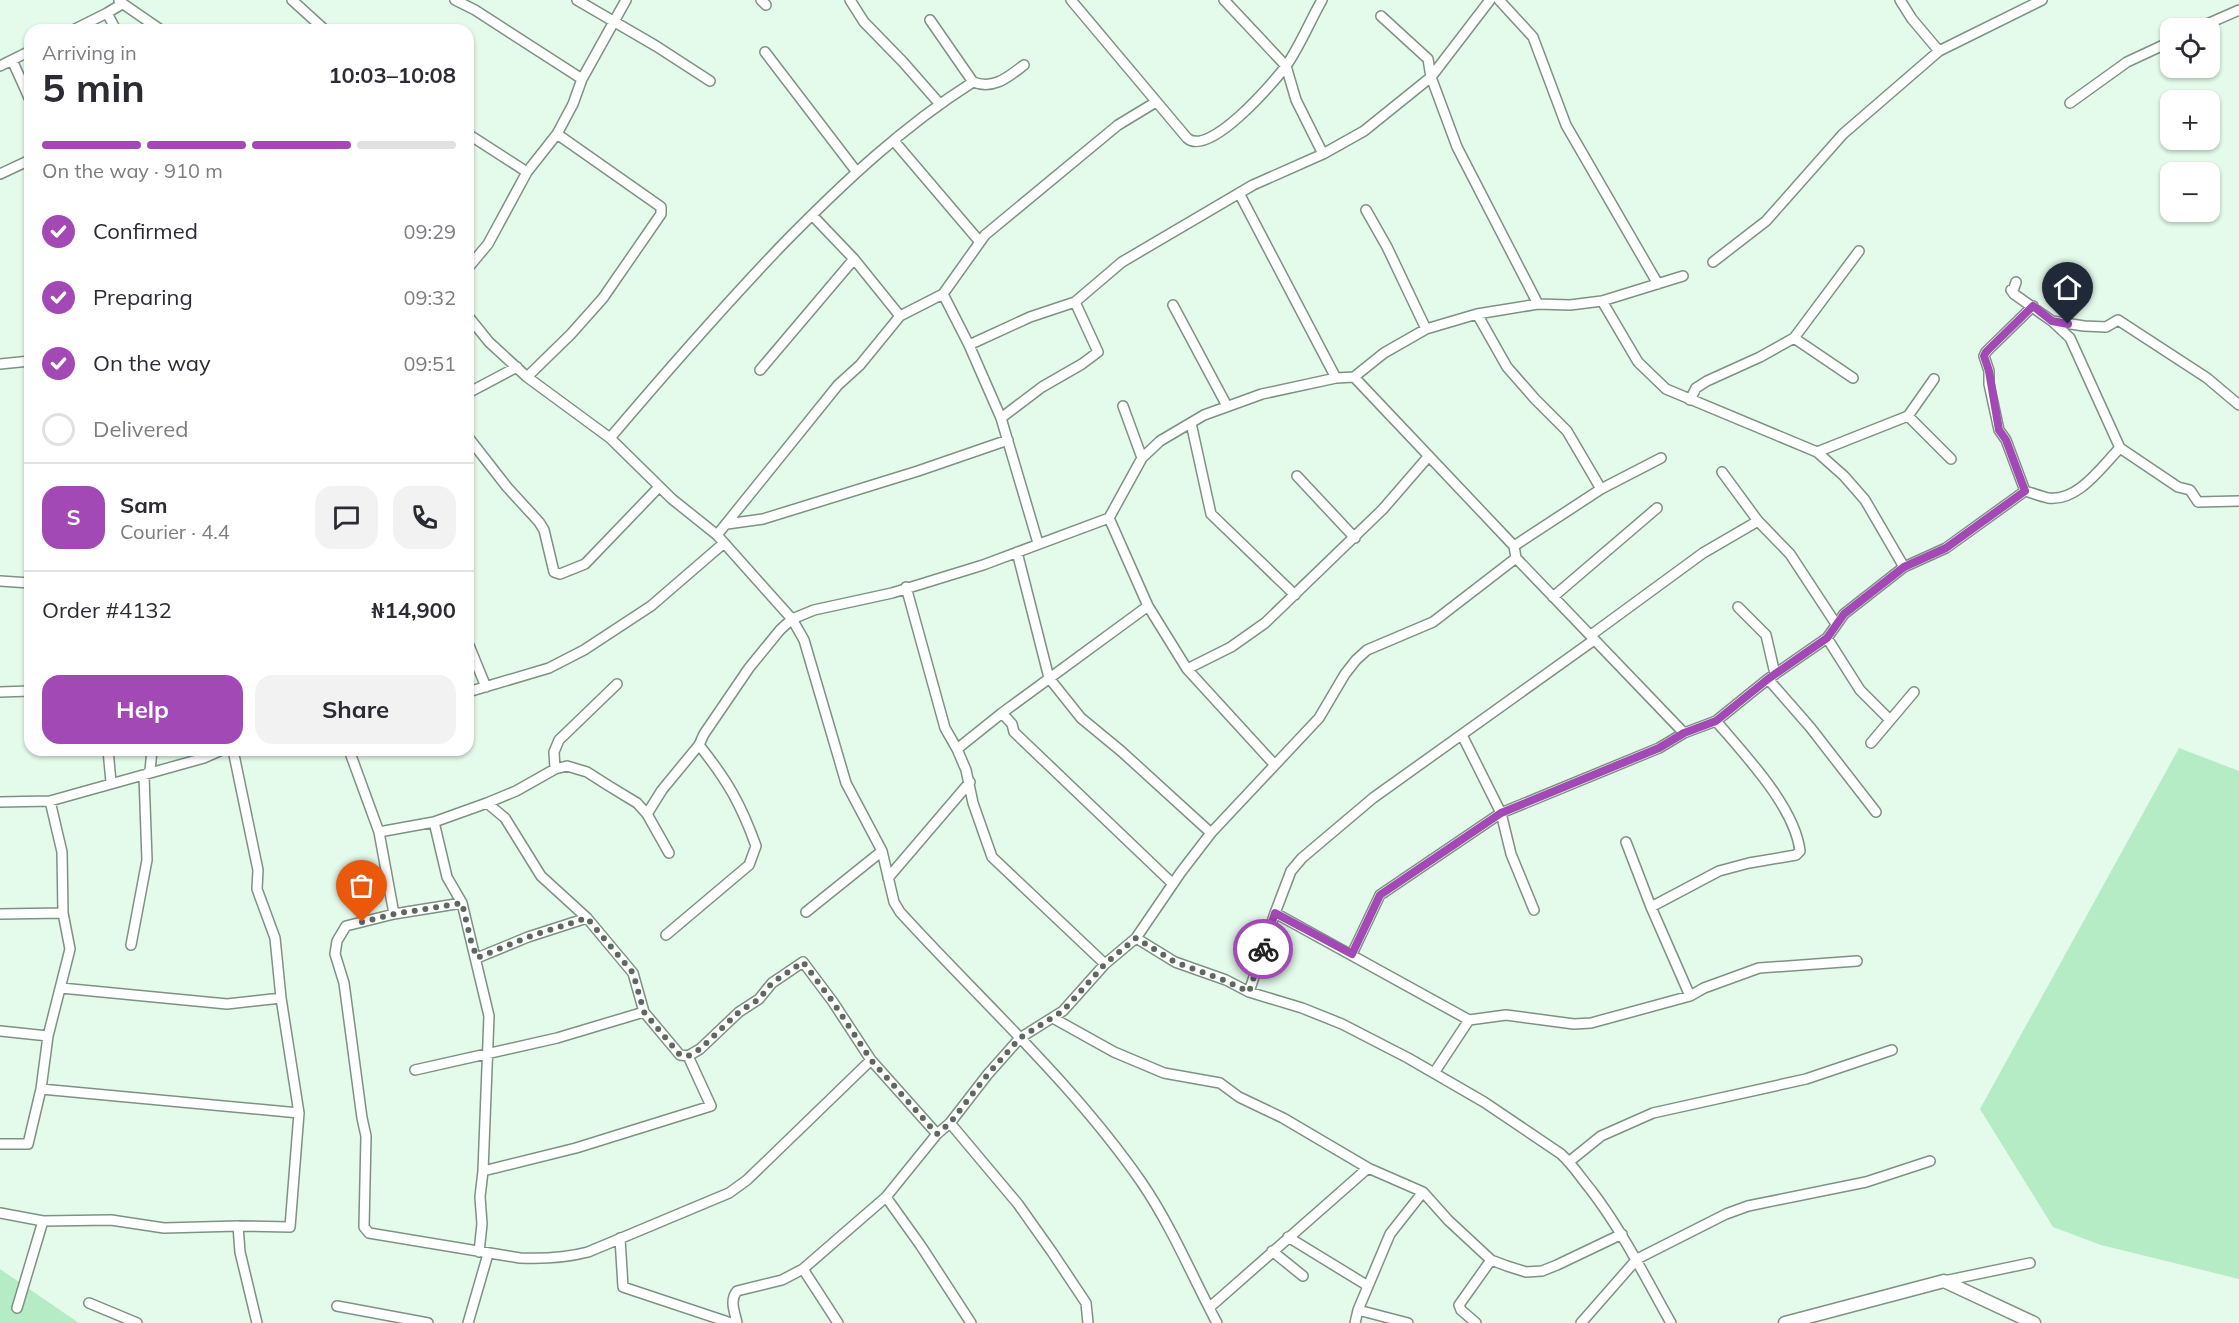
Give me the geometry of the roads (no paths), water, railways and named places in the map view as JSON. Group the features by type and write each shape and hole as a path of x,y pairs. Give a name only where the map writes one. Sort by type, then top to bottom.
{"street":[{"path":"292,0 318,24"},
{"path":"455,0 475,10 582,79"},
{"path":"577,0 710,81"},
{"path":"474,261 488,244 527,172 557,134 573,104 582,79 626,0"},
{"path":"850,0 864,22 939,103"},
{"path":"1071,0 1187,138 1198,142 1233,124 1286,66 1322,0"},
{"path":"1224,0 1286,66 1296,100 1323,154"},
{"path":"969,345 1030,318 1075,302 1122,262 1253,185 1323,154 1364,131 1431,77 1490,0"},
{"path":"1499,0 1533,37 1566,125 1658,284"},
{"path":"1900,0 1912,19 1939,51"},
{"path":"1713,262 1766,221 1843,134 1939,51 2042,0"},
{"path":"85,24 107,13 120,2 152,24"},
{"path":"2220,18 2239,10"},
{"path":"107,13 113,24"},
{"path":"1381,16 1428,59 1431,77 1457,147 1538,304"},
{"path":"930,20 973,82 996,84 1024,65"},
{"path":"2070,103 2127,62 2160,47"},
{"path":"765,52 856,171"},
{"path":"0,66 24,54"},
{"path":"12,60 24,87"},
{"path":"610,438 714,316 812,214 856,171 939,103 973,82"},
{"path":"717,535 838,385 860,365 900,316 943,294 985,235 1118,125 1156,102"},
{"path":"527,377 571,334 603,298 661,214 661,207 557,134"},
{"path":"474,138 527,172"},
{"path":"894,141 980,242"},
{"path":"0,174 24,163"},
{"path":"1239,193 1336,378"},
{"path":"1366,210 1387,247 1426,329"},
{"path":"812,214 854,259 900,316"},
{"path":"1690,400 1696,388 1707,381 1760,357 1794,338 1859,251"},
{"path":"760,370 854,259"},
{"path":"646,814 662,790 699,745 738,682 780,630 792,619 814,610 892,593 983,565 1109,518 1142,458 1160,441 1204,415 1262,394 1354,376 1384,353 1426,329 1477,314 1538,304 1570,305 1602,301 1683,276"},
{"path":"2016,282 2011,290 2014,294 2033,306 2070,338 2120,448 2178,488 2190,490 2198,502 2239,501"},
{"path":"943,294 969,345 1001,418 1038,543"},
{"path":"1602,301 1638,362 1666,389 1817,452 1844,476 1865,500 1904,567"},
{"path":"1001,418 1042,387 1098,352 1075,302"},
{"path":"1173,305 1227,406"},
{"path":"2025,491 2006,440 1999,430 1989,371 1984,356 2033,306"},
{"path":"1477,314 1507,367 1535,399 1568,431 1601,489"},
{"path":"2052,321 2106,327 2118,320 2207,378 2239,405"},
{"path":"474,323 489,342 527,377 610,438 659,487 717,535 792,619 804,640 846,783 882,851 894,902 900,912 951,968 1020,1038 1094,1119 1142,1183 1174,1238 1209,1307 1213,1322"},
{"path":"1794,338 1853,378"},
{"path":"0,364 24,362"},
{"path":"474,390 517,367"},
{"path":"1354,376 1428,458 1514,546 1516,558 1684,733"},
{"path":"1817,452 1908,416 1934,379"},
{"path":"1123,406 1142,458"},
{"path":"1908,416 1951,459"},
{"path":"1191,423 1211,514 1295,596"},
{"path":"727,524 764,519 1008,440"},
{"path":"474,445 507,487 540,522 554,572 560,574 585,564 659,487"},
{"path":"2025,491 2049,498 2073,493 2082,487 2120,448"},
{"path":"1187,669 1250,635 1295,596 1383,509 1428,458"},
{"path":"1514,546 1601,489 1661,458"},
{"path":"1722,472 1758,521 1790,554 1836,624"},
{"path":"1297,476 1355,538"},
{"path":"1352,954 1380,895 1501,813 1659,748 1684,733 1716,721 1772,676 1827,638 1844,614 1904,567 1946,548 2025,491"},
{"path":"1553,597 1658,508"},
{"path":"1109,518 1148,606 1187,669 1274,764"},
{"path":"1249,992 1275,913 1292,871 1311,849 1373,798 1462,735 1703,553 1758,521"},
{"path":"474,690 549,668 584,650 651,606 724,543"},
{"path":"1017,552 1049,678 1081,718 1121,751 1210,833"},
{"path":"737,1323 733,1296 737,1292 782,1280 802,1269 886,1197 1020,1038 1063,1011 1105,964 1136,938 1210,833 1319,718 1345,674 1367,650 1433,622 1516,558"},
{"path":"0,581 24,583"},
{"path":"906,587 945,728 957,749 970,782 973,803 992,857 1105,964"},
{"path":"957,749 1002,713 1148,606"},
{"path":"1738,608 1766,635 1772,676 1876,812"},
{"path":"1827,638 1860,690 1890,720"},
{"path":"474,658 486,687"},
{"path":"555,769 554,752 559,740 617,684"},
{"path":"0,692 24,691"},
{"path":"1871,743 1914,692"},
{"path":"1002,713 1012,724 1014,732 1173,884"},
{"path":"1651,907 1719,871 1796,855 1800,851 1793,824 1768,784 1716,721"},
{"path":"1462,735 1501,813 1511,854 1534,910"},
{"path":"666,935 749,865 756,846 744,812 723,775 699,745"},
{"path":"109,756 111,782"},
{"path":"144,776 150,771 151,756"},
{"path":"0,802 50,801 208,756"},
{"path":"0,1213 43,1221 111,1220 164,1228 290,1227 299,1113 280,998 274,938 257,889 258,870 234,756"},
{"path":"352,756 379,831 394,914"},
{"path":"379,831 434,822 516,791 555,769 567,766 587,772 637,803 669,853"},
{"path":"131,945 147,860 144,776"},
{"path":"888,878 970,782"},
{"path":"0,1144 28,1144 41,1089 48,1036 62,988 70,949 63,913 62,852 50,801"},
{"path":"487,803 505,818 541,876 587,918 633,973 644,1012 680,1055 688,1056 700,1049 739,1012 759,999 772,983 803,962 833,1002 871,1060 937,1134"},
{"path":"434,822 447,877 462,903 477,958 489,1016 483,1171 483,1253 468,1323"},
{"path":"1626,842 1651,907 1690,996"},
{"path":"806,912 882,851"},
{"path":"462,903 394,914 346,926 337,941 335,954 344,983 366,1136 364,1227 369,1233 520,1258 571,1256 729,1193 747,1180 871,1060"},
{"path":"0,914 63,913"},
{"path":"1275,913 1469,1020 1506,1016 1574,1024 1591,1023 1690,996 1704,988 1759,968 1857,961"},
{"path":"477,958 528,937 587,918"},
{"path":"1136,938 1175,962 1249,992 1302,1008 1342,1024 1434,1073 1526,1129 1569,1161 1606,1209 1637,1259 1671,1323"},
{"path":"62,988 227,1004 280,998"},
{"path":"414,1070 557,1038 644,1012"},
{"path":"1053,1018 1114,1052 1164,1073 1220,1083 1239,1097 1283,1118 1368,1168 1423,1192 1448,1220 1491,1260 1526,1272 1542,1271 1622,1234"},
{"path":"1434,1073 1469,1020"},
{"path":"0,1031 48,1036"},
{"path":"1569,1161 1601,1136 1653,1113 1806,1079 1892,1050"},
{"path":"483,1171 576,1148 711,1106 688,1056"},
{"path":"41,1089 299,1113"},
{"path":"950,1123 1018,1204 1052,1252 1086,1303 1088,1323"},
{"path":"1581,1323 1637,1259 1726,1214 1748,1206 1866,1182 1930,1161"},
{"path":"1209,1307 1368,1168"},
{"path":"1355,1323 1358,1310 1390,1234 1423,1192"},
{"path":"886,1197 971,1323"},
{"path":"17,1308 43,1221"},
{"path":"238,1226 240,1252 257,1323"},
{"path":"1288,1237 1368,1286"},
{"path":"620,1238 623,1287 731,1323"},
{"path":"1272,1251 1303,1276"},
{"path":"1476,1323 1461,1310 1459,1305 1491,1260"},
{"path":"1785,1323 1944,1281 2030,1263"},
{"path":"802,1269 838,1323"},
{"path":"1944,1281 2034,1323"},
{"path":"89,1303 137,1323"},
{"path":"337,1306 428,1323"},
{"path":"1358,1310 1408,1323"}]}
